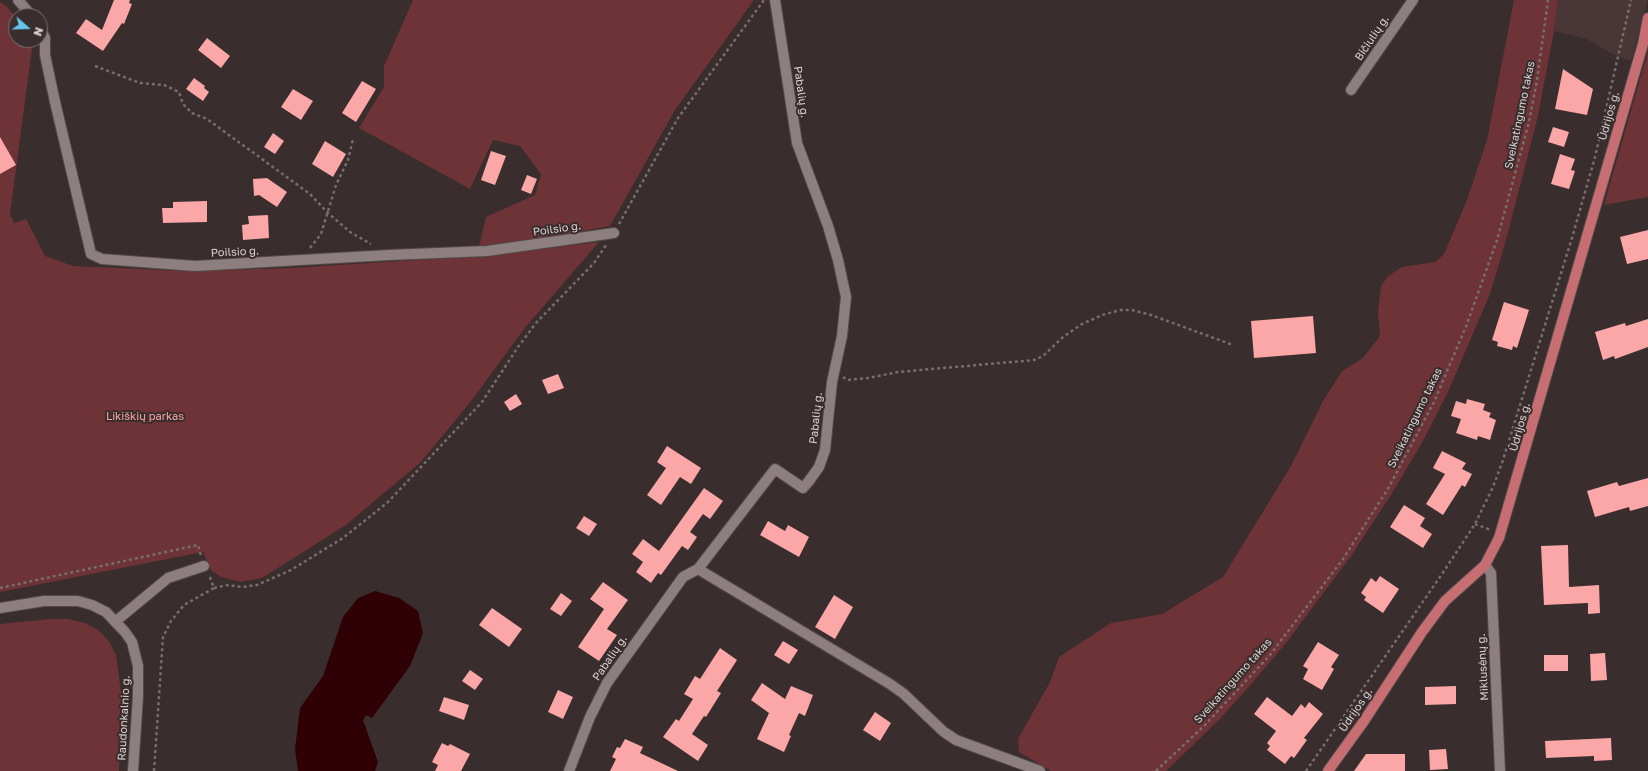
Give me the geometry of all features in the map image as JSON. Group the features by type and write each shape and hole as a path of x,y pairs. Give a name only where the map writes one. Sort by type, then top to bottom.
{"main road":[{"name":"Ūdrijos g.","path":"1328,771 1364,721 1422,632 1445,602 1485,564 1501,533 1646,40 1648,18"}],"street":[{"path":"18,0 25,8"},
{"name":"Pabalių g.","path":"569,771 590,717 607,683 683,578 698,569 775,469 803,488 810,481 825,450 834,372 842,336 846,297 838,260 830,233 797,143 775,0"},
{"name":"Bičiulių g.","path":"1351,90 1413,0"},
{"name":"Poilsio g.","path":"45,48 54,102 91,254 102,259 195,266 486,251 614,234"},
{"name":"Miklusėnų g.","path":"1485,564 1491,573 1500,771"},
{"path":"116,621 168,578 204,566"},
{"path":"698,569 890,684 904,694 944,732 956,740 1040,771"},
{"name":"Raudonkalnio g.","path":"0,608 44,601 78,601 92,605 106,612 116,621 132,642 138,666 138,696 133,771"}],"path":[{"path":"214,588 227,585 242,587 257,585 291,570 343,538 388,502 482,402 518,347 532,329 594,262 614,234 678,118 764,0"},
{"name":"Sveikatingumo takas","path":"1156,771 1204,726 1270,655 1343,559 1389,487 1434,402 1467,324 1497,240 1529,122 1538,73 1548,0"},
{"path":"1306,771 1328,742 1475,524 1486,504 1502,463 1572,238 1595,157 1631,0"},
{"path":"95,66 140,83 164,85 179,92 183,104 192,113 207,119 310,194 327,212 350,232 389,255"},
{"path":"308,250 321,234 336,185 348,160 353,139"},
{"path":"834,372 847,380 868,378 898,372 1034,360 1043,356 1063,337 1082,324 1102,315 1121,310 1132,310 1151,315 1233,345"},
{"path":"1475,524 1501,533"}],"shaded area":[{"path":"1558,0 1648,0 1631,61 1612,54 1587,39 1554,31"},
{"path":"375,591 399,598 418,611 423,633 410,666 372,718 366,715 363,720 378,762 375,771 298,771 295,749 300,708 323,676 343,617 358,598"}],"green space":[{"path":"413,0 754,0 675,110 610,226 549,237 479,246 486,217 535,195 541,174 520,146 493,140 470,189 359,128 384,87 384,66"},
{"path":"1514,0 1558,0 1554,31 1538,116 1505,244 1490,294 1447,394 1423,441 1391,495 1351,556 1286,643 1253,682 1220,719 1166,771 1051,771 1019,752 1018,739 1050,682 1059,657 1111,623 1162,614 1223,577 1291,466 1323,401 1342,371 1363,358 1380,336 1378,312 1381,286 1388,276 1402,267 1435,262 1444,254 1467,200 1487,140"},
{"name":"Likiškių parkas","path":"0,2 8,8 8,48 32,49 10,214 14,223 26,219 45,256 73,266 186,271 292,268 477,256 599,242 524,329 472,400 421,462 346,525 262,578 241,582 221,577 211,570 203,552 0,592"},
{"path":"1648,53 1648,197 1604,205 1644,65"},
{"path":"50,619 68,619 85,623 98,630 109,641 116,655 121,692 119,771 0,771 0,624"}],"building":[{"path":"114,0 130,0 129,3 132,4 124,24 122,23 103,51 76,33 86,19 102,30"},
{"path":"207,38 230,56 221,68 198,50"},
{"path":"1563,69 1593,89 1587,115 1555,109"},
{"path":"194,78 205,86 204,88 209,92 203,101 186,89"},
{"path":"362,81 376,89 356,122 342,113"},
{"path":"293,89 313,101 301,120 281,107"},
{"path":"1553,127 1569,132 1564,147 1548,142"},
{"path":"273,133 284,141 275,154 264,147"},
{"path":"0,137 16,165 0,174"},
{"path":"325,141 346,154 333,177 312,164"},
{"path":"491,151 506,156 495,185 481,180"},
{"path":"1560,154 1575,159 1571,170 1575,171 1569,189 1551,184"},
{"path":"527,175 537,179 531,194 521,190"},
{"path":"267,178 287,192 277,207 259,195 254,196 253,179"},
{"path":"207,201 207,222 163,223 162,208 173,208 173,202"},
{"path":"268,215 269,238 243,240 242,225 249,224 248,216"},
{"path":"1648,230 1648,259 1627,264 1620,237"},
{"path":"1504,302 1529,310 1517,348 1513,346 1512,350 1497,346 1498,342 1492,340"},
{"path":"1313,316 1316,353 1254,358 1251,321"},
{"path":"1648,319 1648,347 1615,359 1614,356 1603,360 1595,332 1625,323 1626,326"},
{"path":"558,374 564,388 548,394 542,380"},
{"path":"516,394 522,404 510,411 504,402"},
{"path":"1467,399 1485,404 1483,410 1491,413 1489,417 1496,420 1490,440 1478,436 1477,440 1456,433 1461,419 1451,416 1456,401 1466,404"},
{"path":"667,446 701,468 691,484 680,477 661,505 647,495 666,468 657,462"},
{"path":"1442,451 1466,463 1462,469 1472,474 1465,487 1462,485 1443,515 1426,504 1445,474 1433,468"},
{"path":"1648,478 1648,506 1630,511 1629,507 1595,517 1587,491 1617,482 1619,486"},
{"path":"704,488 723,501 710,519 703,514 690,532 697,537 688,550 682,546 661,575 658,573 651,583 636,572 643,562 632,554 643,539 659,551"},
{"path":"1404,505 1425,518 1420,526 1432,534 1423,548 1390,527"},
{"path":"584,516 597,524 589,536 576,528"},
{"path":"768,521 785,531 788,525 809,537 799,557 760,535"},
{"path":"1568,545 1569,587 1599,585 1600,613 1588,614 1588,603 1544,605 1541,546"},
{"path":"1380,576 1399,589 1383,613 1364,600 1366,597 1361,593 1371,578 1376,582"},
{"path":"603,582 628,600 607,629 617,635 599,661 578,647 604,609 590,599"},
{"path":"561,593 572,601 561,616 550,609"},
{"path":"834,595 853,607 835,639 815,627"},
{"path":"492,608 522,629 509,647 479,625"},
{"path":"783,641 798,650 789,664 774,655"},
{"path":"1318,642 1339,655 1331,667 1334,669 1322,690 1303,679 1308,669 1303,666"},
{"path":"720,648 737,660 717,691 721,693 706,717 704,716 692,734 708,745 698,761 663,737 676,719 679,721 693,699 684,694 695,676 700,679"},
{"path":"1605,653 1607,680 1591,681 1590,654"},
{"path":"1544,655 1568,655 1568,671 1544,671"},
{"path":"470,670 483,679 475,690 462,681"},
{"path":"762,683 785,699 791,686 813,695 805,716 799,713 789,735 791,736 784,752 757,739 769,713 751,700"},
{"path":"1456,686 1456,704 1425,705 1425,687"},
{"path":"558,690 573,697 563,719 548,712"},
{"path":"444,697 469,705 464,720 439,711"},
{"path":"1267,697 1292,716 1301,704 1305,708 1309,702 1323,714 1304,738 1307,740 1294,758 1291,756 1285,764 1267,750 1270,746 1267,743 1276,731 1254,714"},
{"path":"875,712 891,723 880,741 863,730"},
{"path":"1611,738 1612,760 1594,761 1594,756 1546,758 1545,741"},
{"path":"625,739 643,747 640,753 678,771 610,771 616,759 612,757 617,747 620,748"},
{"path":"442,743 448,746 450,744 470,754 461,771 435,771 438,765 432,762"},
{"path":"1446,749 1448,769 1430,770 1429,750"},
{"path":"1366,754 1405,754 1405,771 1354,771"}]}
